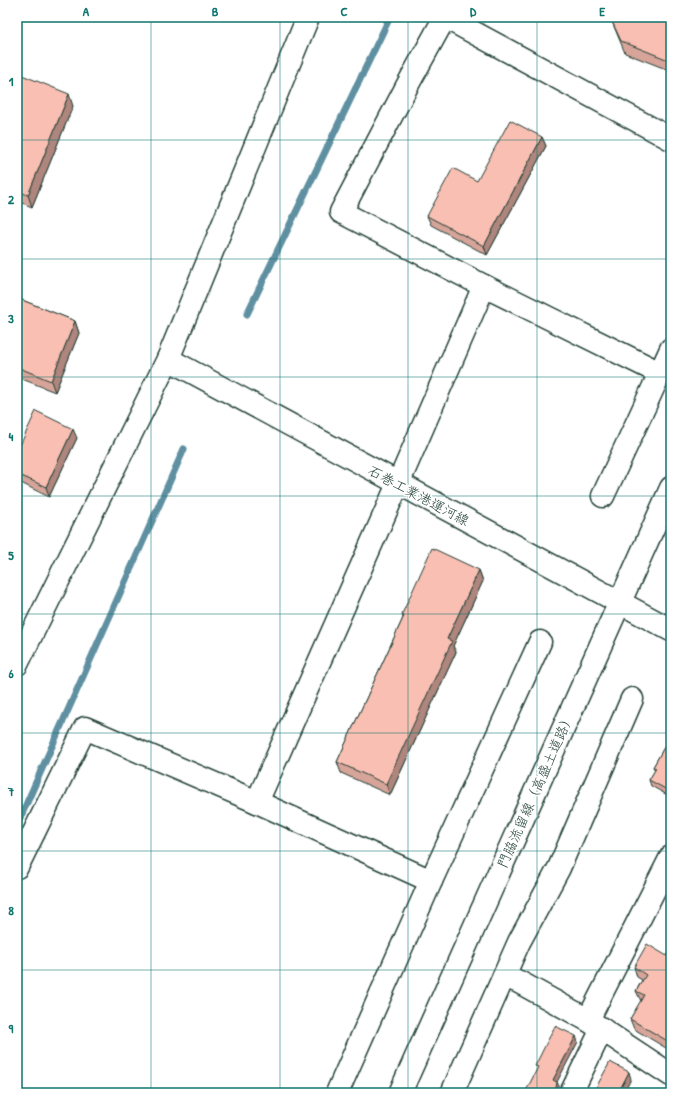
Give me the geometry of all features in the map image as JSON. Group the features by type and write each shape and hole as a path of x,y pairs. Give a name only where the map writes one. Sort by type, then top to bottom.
{"street":[{"path":"17,664 168,359 308,17"},
{"path":"660,373 484,286 341,212 445,17 671,139"},
{"path":"257,802 484,286"},
{"path":"603,496 671,349"},
{"name":"石巻工業港運河線","path":"168,359 671,630"},
{"name":"門脇流留線（高盛土道路）","path":"400,1093 671,488"},
{"path":"337,1093 431,881 540,642"},
{"path":"452,1093 518,942 559,868 632,698"},
{"path":"17,867 85,728 257,802 431,881"},
{"path":"571,1093 595,1025 671,857"},
{"path":"504,976 519,982 595,1025 671,1075"}],"building":[{"path":"610,17 671,17 671,61 621,41"},
{"path":"17,73 69,94 28,195 17,191"},
{"path":"510,120 542,137 484,246 427,216 453,168 477,181"},
{"path":"17,298 75,321 51,381 17,367"},
{"path":"36,411 73,429 46,487 17,474 17,452"},
{"path":"432,548 479,570 447,639 452,641 386,784 337,762 404,616 402,614"},
{"path":"671,735 671,792 649,780 656,768 653,767"},
{"path":"647,944 667,956 671,949 671,1043 630,1019 644,995 636,991 646,975 634,967"},
{"path":"555,1026 576,1036 553,1080 557,1082 556,1088 558,1093 525,1093 538,1067 535,1066"},
{"path":"610,1062 629,1072 618,1093 593,1093"}],"waterway":[{"path":"247,314 390,17"},
{"path":"17,825 184,449"}]}
